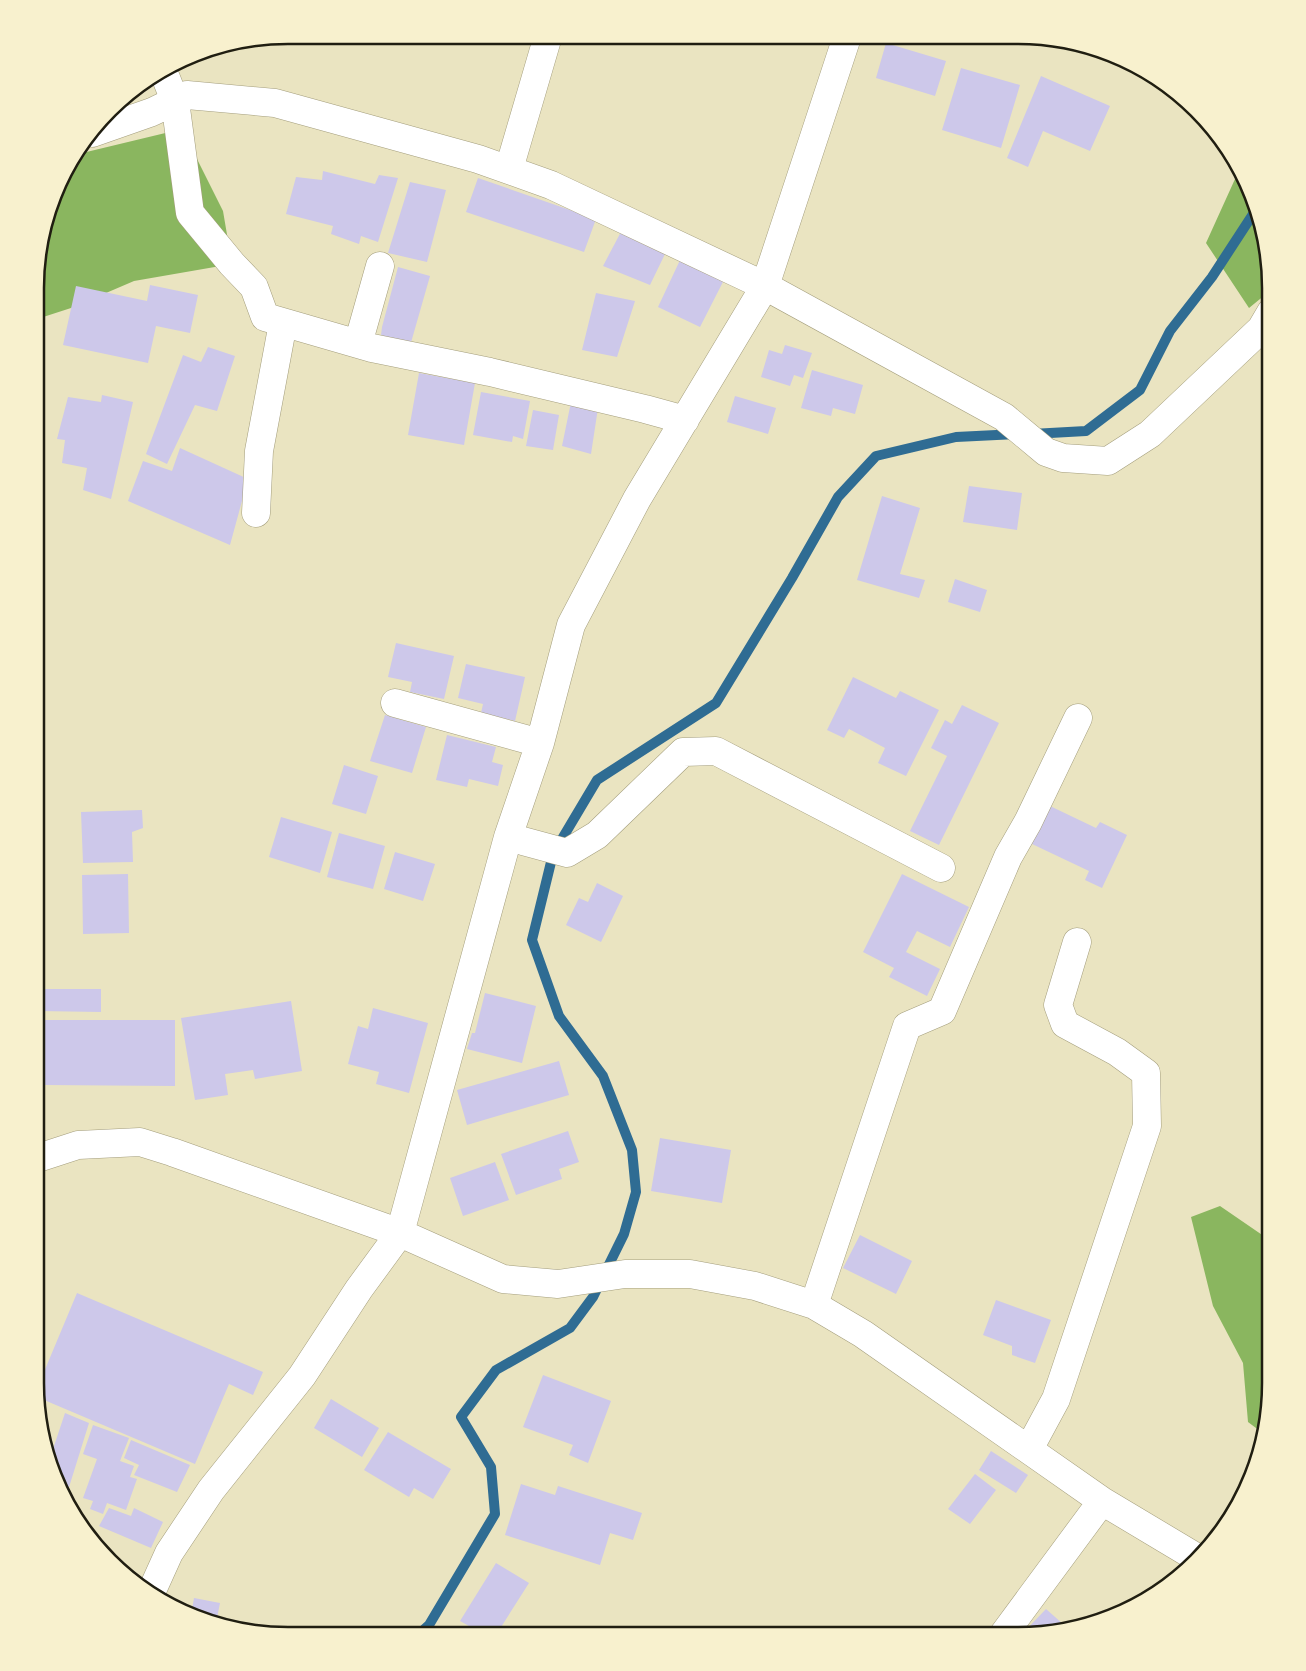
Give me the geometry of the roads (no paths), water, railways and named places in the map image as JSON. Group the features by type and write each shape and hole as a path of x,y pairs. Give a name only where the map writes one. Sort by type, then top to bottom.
{"street":[{"path":"509,169 546,44"},
{"path":"153,1587 168,1553 211,1490 302,1376 359,1289 400,1233 517,839 571,625 637,499 765,286 845,44"},
{"path":"165,76 174,101 190,213 232,264 254,287 264,317 358,344 645,408 684,420"},
{"path":"102,130 152,112 187,95 274,103 509,169 551,185 765,286 1004,417 1046,452 1063,458 1108,461 1150,434 1262,331"},
{"path":"358,344 380,266"},
{"path":"256,513 259,450 283,323"},
{"path":"395,703 540,743"},
{"path":"814,1305 906,1026 942,1011 1008,857 1028,822 1078,718"},
{"path":"517,839 567,853 597,835 683,752 716,752 940,868"},
{"path":"1029,1449 1056,1399 1147,1126 1146,1073 1118,1052 1065,1024 1058,1005 1077,942"},
{"path":"44,1156 78,1145 140,1142 400,1233 503,1280 558,1284 625,1274 690,1274 755,1286 814,1305 863,1334 1102,1501 1192,1555"},
{"path":"1010,1627 1102,1501"}],"waterway":[{"path":"1032,434 1086,431 1140,390 1170,331 1212,277 1251,216"},
{"path":"427,1627 495,1514 491,1467 461,1417 496,1370 570,1328 593,1297 624,1234 636,1192 632,1150 603,1076 559,1016 532,940 553,854 597,780 716,703 792,578 838,497 876,456 956,437 1017,434"}]}
